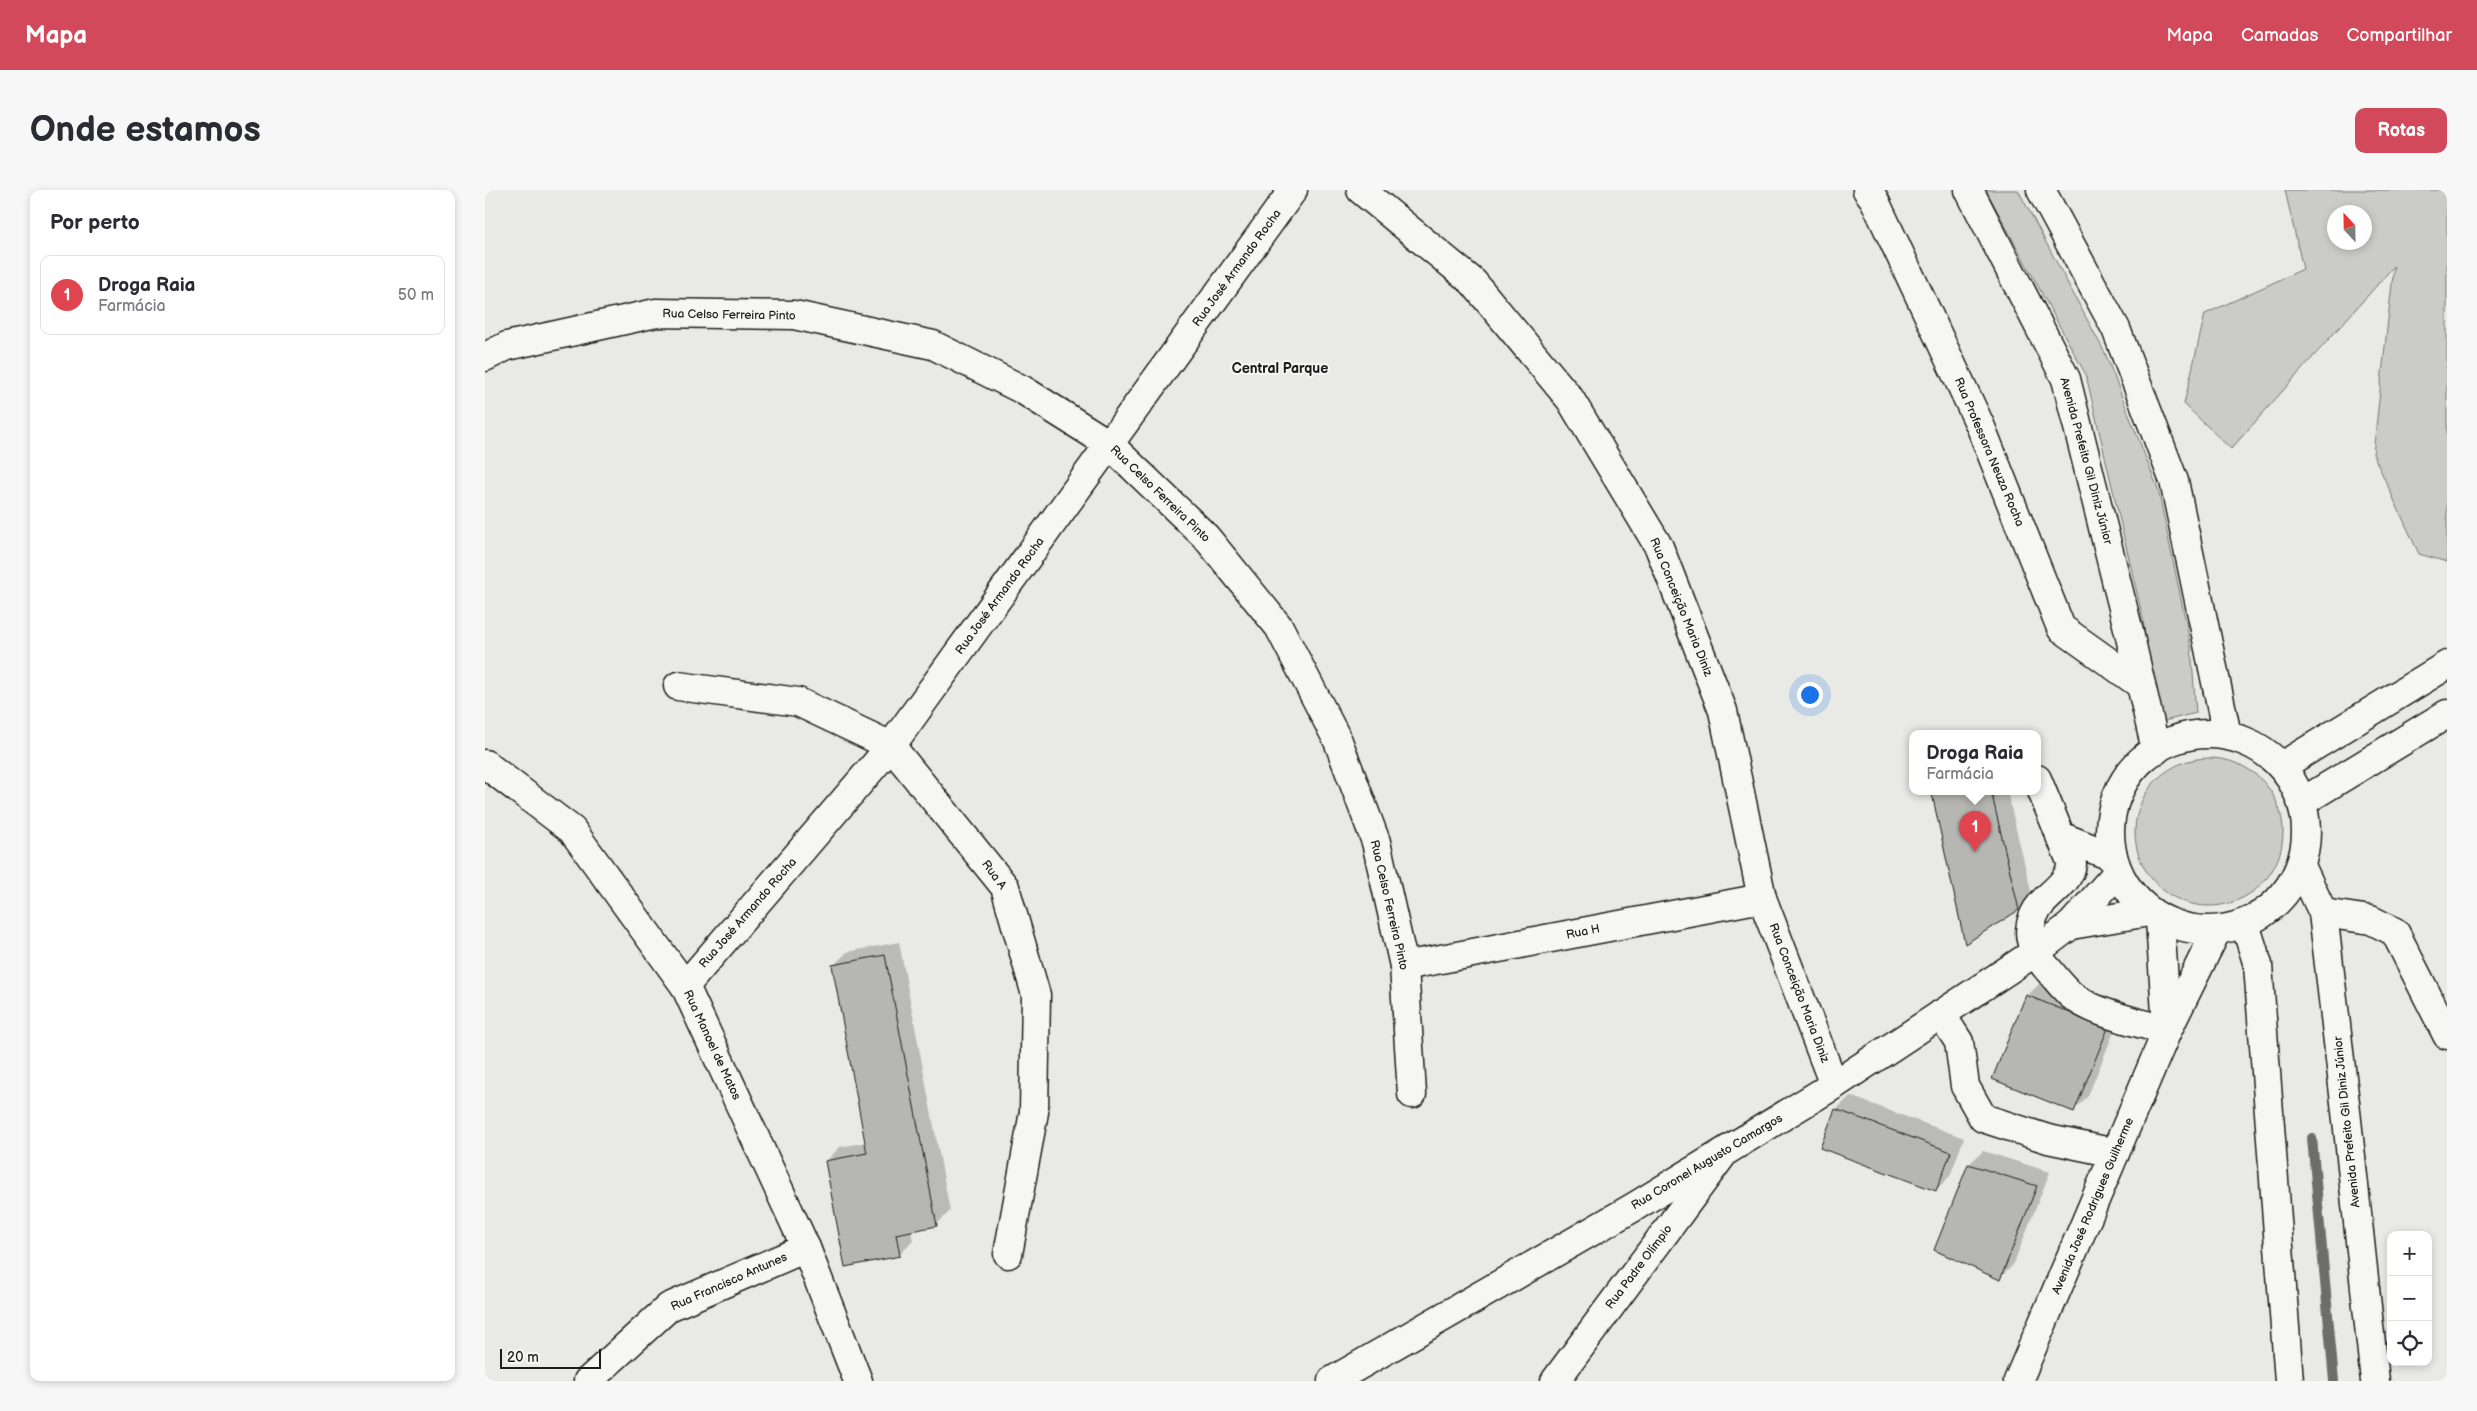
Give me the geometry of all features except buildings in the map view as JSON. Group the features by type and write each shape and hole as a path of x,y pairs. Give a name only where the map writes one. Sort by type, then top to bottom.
{"street":[{"name":"Rua José Armando Rocha","path":"685,986 891,746 1293,190"},
{"name":"Rua Conceição Maria Diniz","path":"1361,190 1473,282 1569,400 1659,547 1723,711 1762,898 1834,1085"},
{"name":"Rua Professora Neuza Rocha","path":"1867,190 1874,200 1980,425 2061,628 2141,686"},
{"name":"Avenida Prefeito Gil Diniz Júnior","path":"1969,190 2066,379 2156,750"},
{"path":"2041,190 2116,329 2174,481 2227,735"},
{"name":"Rua Celso Ferreira Pinto","path":"485,357 507,346 656,313 794,315 933,345 1023,390 1109,444 1206,537 1279,627 1337,741 1376,842 1404,966 1412,1094"},
{"path":"2282,766 2447,665"},
{"name":"Rua A","path":"678,686 798,702 891,746 1005,888 1036,995 1034,1112 1008,1254"},
{"path":"2302,802 2447,714"},
{"path":"2193,735 2227,735 2255,745 2282,766 2299,790 2307,821 2306,852 2302,868 2274,907 2245,924 2217,930 2179,927 2155,916 2130,894 2115,865 2110,824 2118,792 2137,764 2163,745 2193,735"},
{"name":"Rua Manoel de Matos","path":"485,764 572,830 685,986 806,1248 858,1381"},
{"path":"2041,789 2072,864 2070,873 2034,914 2030,932 2034,953 2072,996 2097,1009 2167,1031"},
{"path":"2060,836 2115,865"},
{"name":"Rua Coronel Augusto Camargos","path":"1332,1381 1723,1153 1834,1085 2034,953 2071,925 2115,865"},
{"name":"Avenida Prefeito Gil Diniz Júnior","path":"2302,868 2323,913 2375,1381"},
{"name":"Rua H","path":"1404,966 1762,898"},
{"path":"2323,913 2371,920 2395,932 2447,1035"},
{"name":"Rua Coronel Augusto Camargos","path":"2071,925 2155,916"},
{"name":"Avenida José Rodrigues Guilherme","path":"2155,916 2167,1031"},
{"path":"2245,924 2259,974 2289,1381"},
{"name":"Avenida José Rodrigues Guilherme","path":"2018,1381 2167,1031 2217,930"},
{"path":"1941,1014 1959,1042 1965,1086 1983,1118 2048,1139 2115,1153"},
{"name":"Rua Padre Olímpio","path":"1555,1381 1723,1153"},
{"name":"Rua Francisco Antunes","path":"588,1381 669,1308 806,1248"}],"shaded area":[{"path":"1986,190 2018,190 2105,353 2158,489 2191,647 2196,713 2156,723 2143,619 2086,375"},
{"path":"2285,190 2447,190 2447,562 2419,554 2373,454 2394,266 2231,449 2184,404 2205,314 2303,269"},
{"path":"2209,758 2237,763 2262,779 2278,804 2283,832 2278,860 2262,885 2237,901 2209,906 2181,901 2156,885 2140,860 2135,832 2140,804 2156,779 2181,763"}],"waterway":[{"path":"2312,1138 2334,1381"}],"place":[{"name":"Droga Raia","path":"1975,852"}],"district":[{"name":"Central Parque","path":"1280,368"}]}
